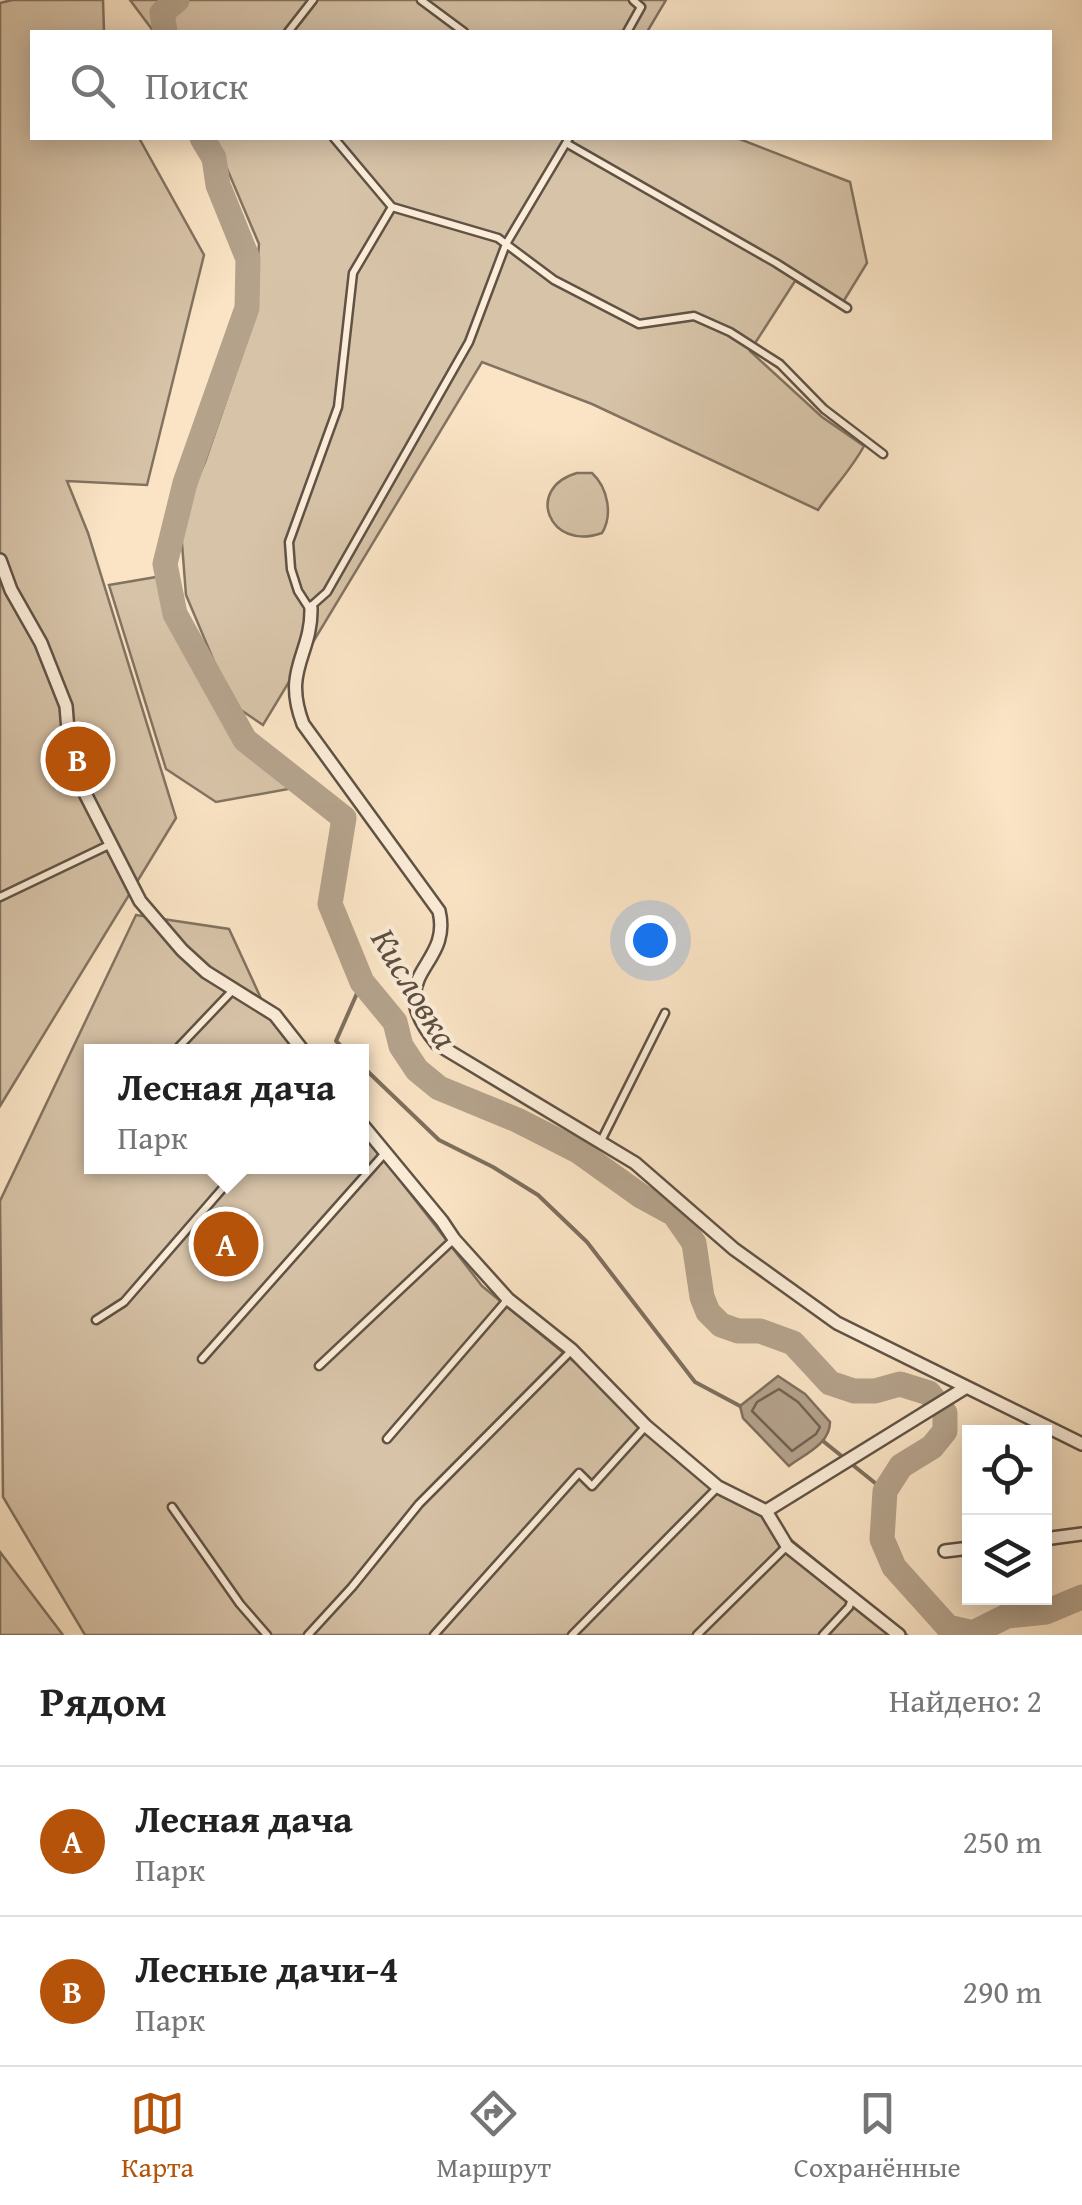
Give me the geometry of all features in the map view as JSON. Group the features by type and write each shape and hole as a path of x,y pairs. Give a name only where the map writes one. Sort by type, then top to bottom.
{"street":[{"path":"0,560 10,590 41,643 66,706 72,766 140,901 182,950 233,990 275,1015 298,1044"},
{"path":"311,608 295,673 295,699 302,724 439,911 440,938 414,982 416,1012 437,1044 636,1163 734,1249 837,1323 1082,1444"},
{"path":"369,1134 508,1299 572,1350 646,1426 718,1487 766,1511 787,1546 899,1635"},
{"path":"766,1511 965,1388"},
{"path":"1052,1538 1082,1534"},
{"path":"945,1551 962,1549"}],"lane":[{"path":"290,30 313,0"},
{"path":"421,0 461,30"},
{"path":"628,30 642,7 632,0"},
{"path":"336,140 392,207 498,238 554,280 639,324 694,316 730,332 780,364 824,409 883,454"},
{"path":"392,207 353,273 338,407 290,542 294,580 311,608 327,592 469,342 506,244 568,140 847,308"},
{"path":"0,896 111,844"},
{"path":"182,1044 233,990"},
{"path":"600,1142 665,1013"},
{"path":"369,1170 384,1153"},
{"path":"96,1320 124,1302 235,1174"},
{"path":"202,1359 365,1174"},
{"path":"320,1366 454,1239"},
{"path":"387,1439 508,1299"},
{"path":"308,1635 419,1504 572,1350"},
{"path":"434,1635 579,1473 592,1486 646,1426"},
{"path":"572,1635 718,1487"},
{"path":"172,1507 240,1604 267,1635"},
{"path":"697,1635 787,1546"},
{"path":"823,1635 852,1599"}],"shaded area":[{"path":"103,0 104,30 30,30 30,140 140,140 204,255 147,485 67,481 88,533 176,818 0,1106 0,3"},
{"path":"130,0 666,0 648,30 152,30"},
{"path":"215,140 742,140 850,182 867,263 840,307 795,281 750,351 822,417 864,446 818,510 592,404 482,362 263,725 232,704 186,595 180,518 205,462 253,322 259,244"},
{"path":"577,473 592,473 605,494 608,510 602,533 568,534 550,516 551,491"},
{"path":"162,576 181,636 196,664 232,715 294,788 216,802 166,769 109,585"},
{"path":"136,915 229,929 270,1018 292,1044 84,1044 84,1174 369,1174 369,1140 482,1286 907,1635 85,1635 3,1497 0,1201"},
{"path":"0,1552 63,1635 0,1635"}],"water":[{"path":"778,1376 805,1394 830,1422 821,1442 789,1466 743,1418 740,1406"}],"waterway":[{"name":"Кисловка","path":"165,30 162,13 177,0"},
{"name":"Кисловка","path":"203,140 214,158 218,185 248,259 247,308 185,483 165,564 175,614 245,740 344,818 330,904 362,982 395,1022 401,1046 417,1070 439,1088 517,1120 578,1151 641,1196 674,1214 694,1243 702,1297 708,1312 721,1325 738,1331 760,1331 793,1343 830,1383 854,1391 875,1391 900,1384 929,1393 945,1413 945,1431 932,1447 901,1466 885,1491 882,1539 894,1567 948,1627 973,1633 1007,1616 1046,1612 1082,1597"},
{"path":"339,1044 336,1041 362,982"},
{"path":"369,1073 439,1140 538,1195 587,1242 695,1382 740,1406"},
{"path":"823,1441 885,1491"}],"place":[{"name":"Лесные дачи-4","path":"78,759"},
{"name":"Лесная дача","path":"226,1244"}]}
